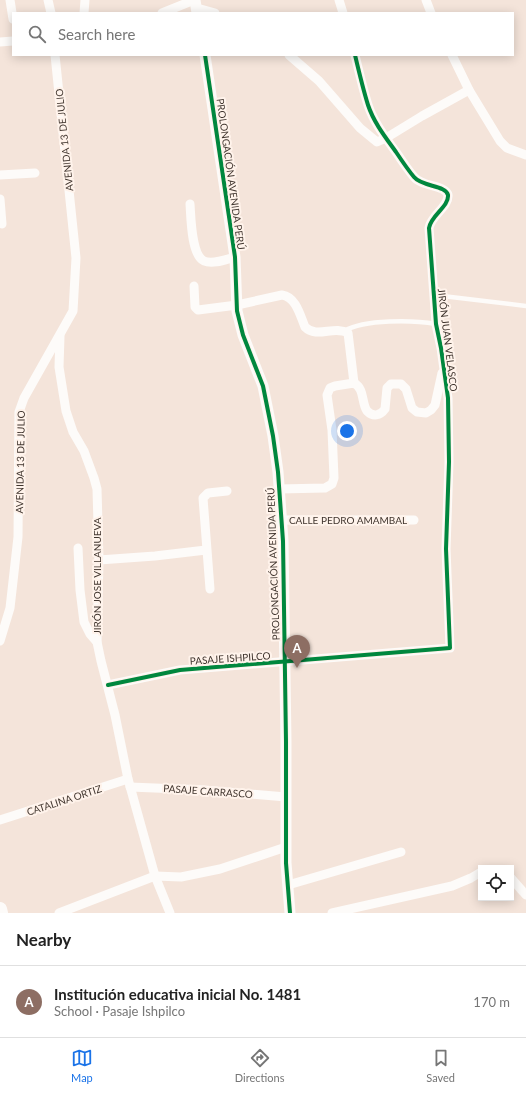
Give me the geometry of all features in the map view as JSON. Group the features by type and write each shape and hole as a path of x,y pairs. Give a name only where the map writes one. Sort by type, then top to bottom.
{"highway":[{"path":"0,909 1,913"}],"street":[{"path":"10,0 12,13"},
{"path":"48,0 51,12"},
{"path":"84,12 85,0"},
{"path":"339,0 343,12"},
{"path":"426,0 431,12"},
{"path":"166,12 196,5 213,12"},
{"path":"0,42 12,41"},
{"name":"AVENIDA 13 DE JULIO","path":"0,641 10,608 18,537 19,412 24,398 72,311 76,258 55,56"},
{"name":"PROLONGACIÓN AVENIDA PERÚ","path":"204,56 235,257 237,311 243,335 263,386 273,436 279,489 284,662 286,847 290,913"},
{"path":"290,56 320,81 360,128 377,142 469,90"},
{"name":"JIRÓN JUAN VELASCO","path":"355,56 369,106 379,128 415,179 428,185 443,188 447,193 448,198 446,204 430,222 429,228 436,324 441,348 448,404 449,462 446,549 450,648"},
{"path":"452,56 469,90 500,141 507,148 526,155"},
{"path":"0,175 34,173"},
{"path":"0,199 2,224"},
{"path":"190,204 195,248 199,257 204,261 210,262 235,257"},
{"path":"194,286 194,303 198,310 237,305 279,295 285,295 296,305 307,330 316,332 344,331 349,335 354,383"},
{"name":"JIRÓN JOSE VILLANUEVA","path":"60,333 59,367 66,411 73,432 84,451 97,489 99,560 97,642 100,661 108,685 129,783 155,876 170,913"},
{"path":"279,489 325,488 332,484 334,478 332,430 327,392 332,386 354,383 359,386 365,408 372,415 380,414 385,409 387,388 391,384 401,384 405,386 412,408 417,412 423,413 431,410 435,405 443,369"},
{"path":"210,589 203,498 208,493 227,491"},
{"name":"CALLE PEDRO AMAMBAL","path":"281,520 414,520"},
{"path":"78,548 80,590 84,622 90,634 97,642"},
{"path":"99,560 155,556 206,550"},
{"name":"PASAJE ISHPILCO","path":"108,685 180,670 450,648"},
{"name":"PASAJE CARRASCO","path":"129,783 286,797"},
{"name":"CATALINA ORTIZ","path":"0,820 129,783"},
{"path":"59,913 155,876 181,877 220,869 286,847"},
{"path":"288,884 333,873 401,852"},
{"path":"332,913 359,910 452,886 478,873"},
{"path":"514,881 526,895"}],"lane":[{"path":"434,295 526,306"},
{"path":"344,331 351,327 386,322 422,322 436,324"}],"cycle path":[{"path":"205,56 235,257 237,311 243,335 263,386 273,436 278,472 283,541 286,863 290,913"},
{"path":"108,685 180,670 450,648 446,549 449,462 448,398 436,324 429,228 430,223 446,203 448,195 443,189 422,183 414,177 380,130 368,105 355,56"}],"place":[{"name":"Institución educativa inicial No. 1481","path":"297,668"}]}
